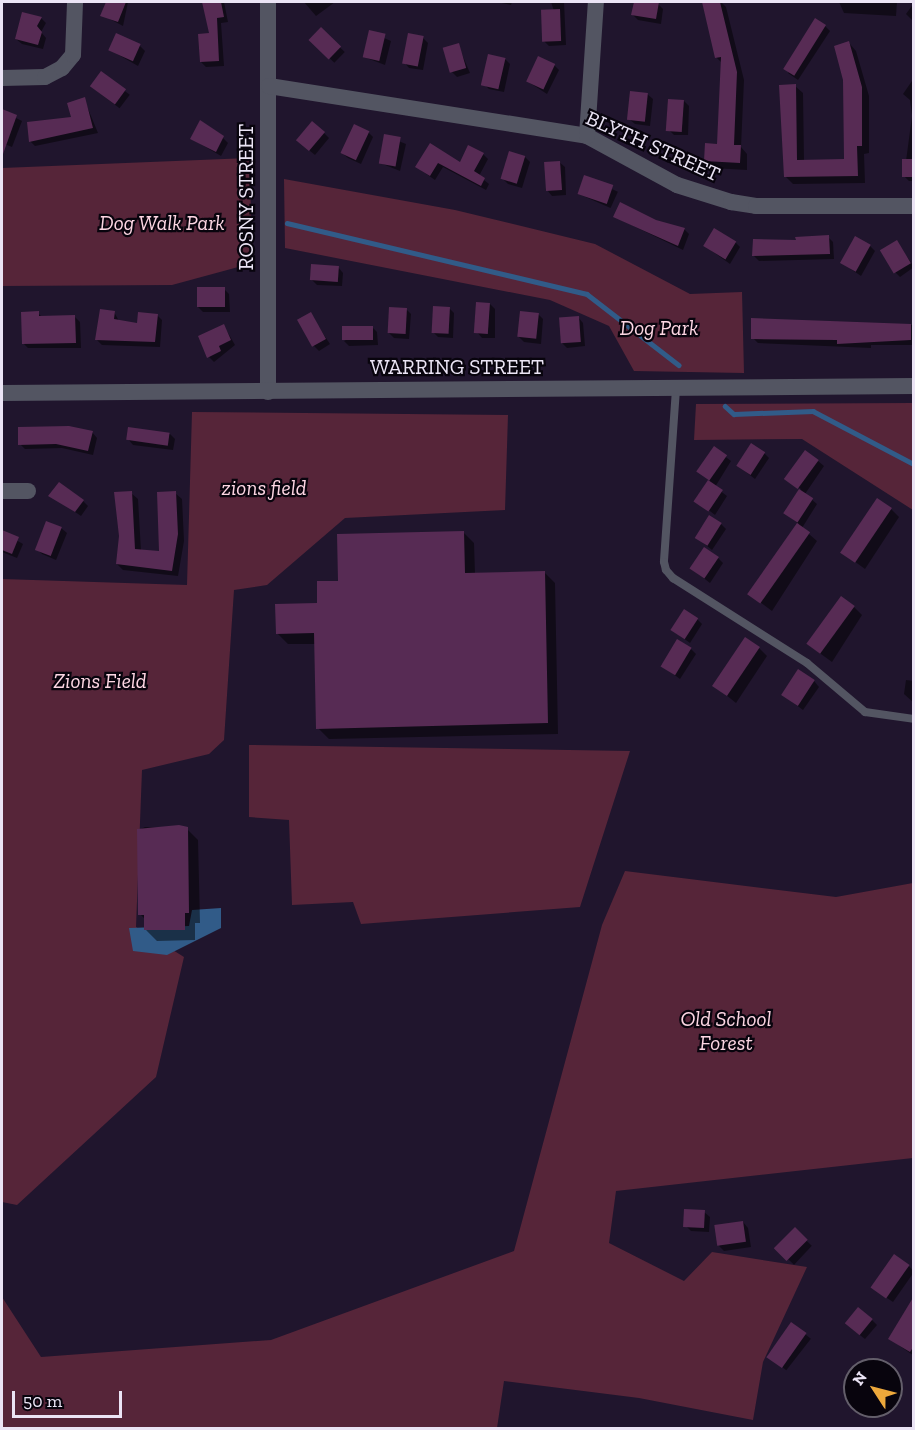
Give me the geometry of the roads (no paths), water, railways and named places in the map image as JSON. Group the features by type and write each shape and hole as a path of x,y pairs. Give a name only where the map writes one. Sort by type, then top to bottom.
{"street":[{"path":"2,78 45,77 62,68 73,55 75,2"},
{"name":"ROSNY STREET","path":"268,2 268,392"},
{"path":"587,136 596,2"},
{"name":"BLYTH STREET","path":"269,86 587,136 677,185 731,202 756,206 914,206"},
{"name":"WARRING STREET","path":"2,393 914,386"},
{"path":"2,491 28,491"}],"lane":[{"path":"676,389 664,562 666,570 673,578 807,663 865,712 914,719"}],"water":[{"path":"221,908 221,928 167,955 133,951 129,928 189,926 192,910"}],"waterway":[{"path":"287,223 587,294 679,365"},
{"path":"725,406 734,414 813,411 914,464"}],"park label":[{"name":"Dog Walk Park","path":"162,223"},
{"name":"Dog Park","path":"659,328"},
{"name":"zions field","path":"264,488"},
{"name":"Zions Field","path":"100,681"},
{"name":"Old School Forest","path":"726,1031"}]}
